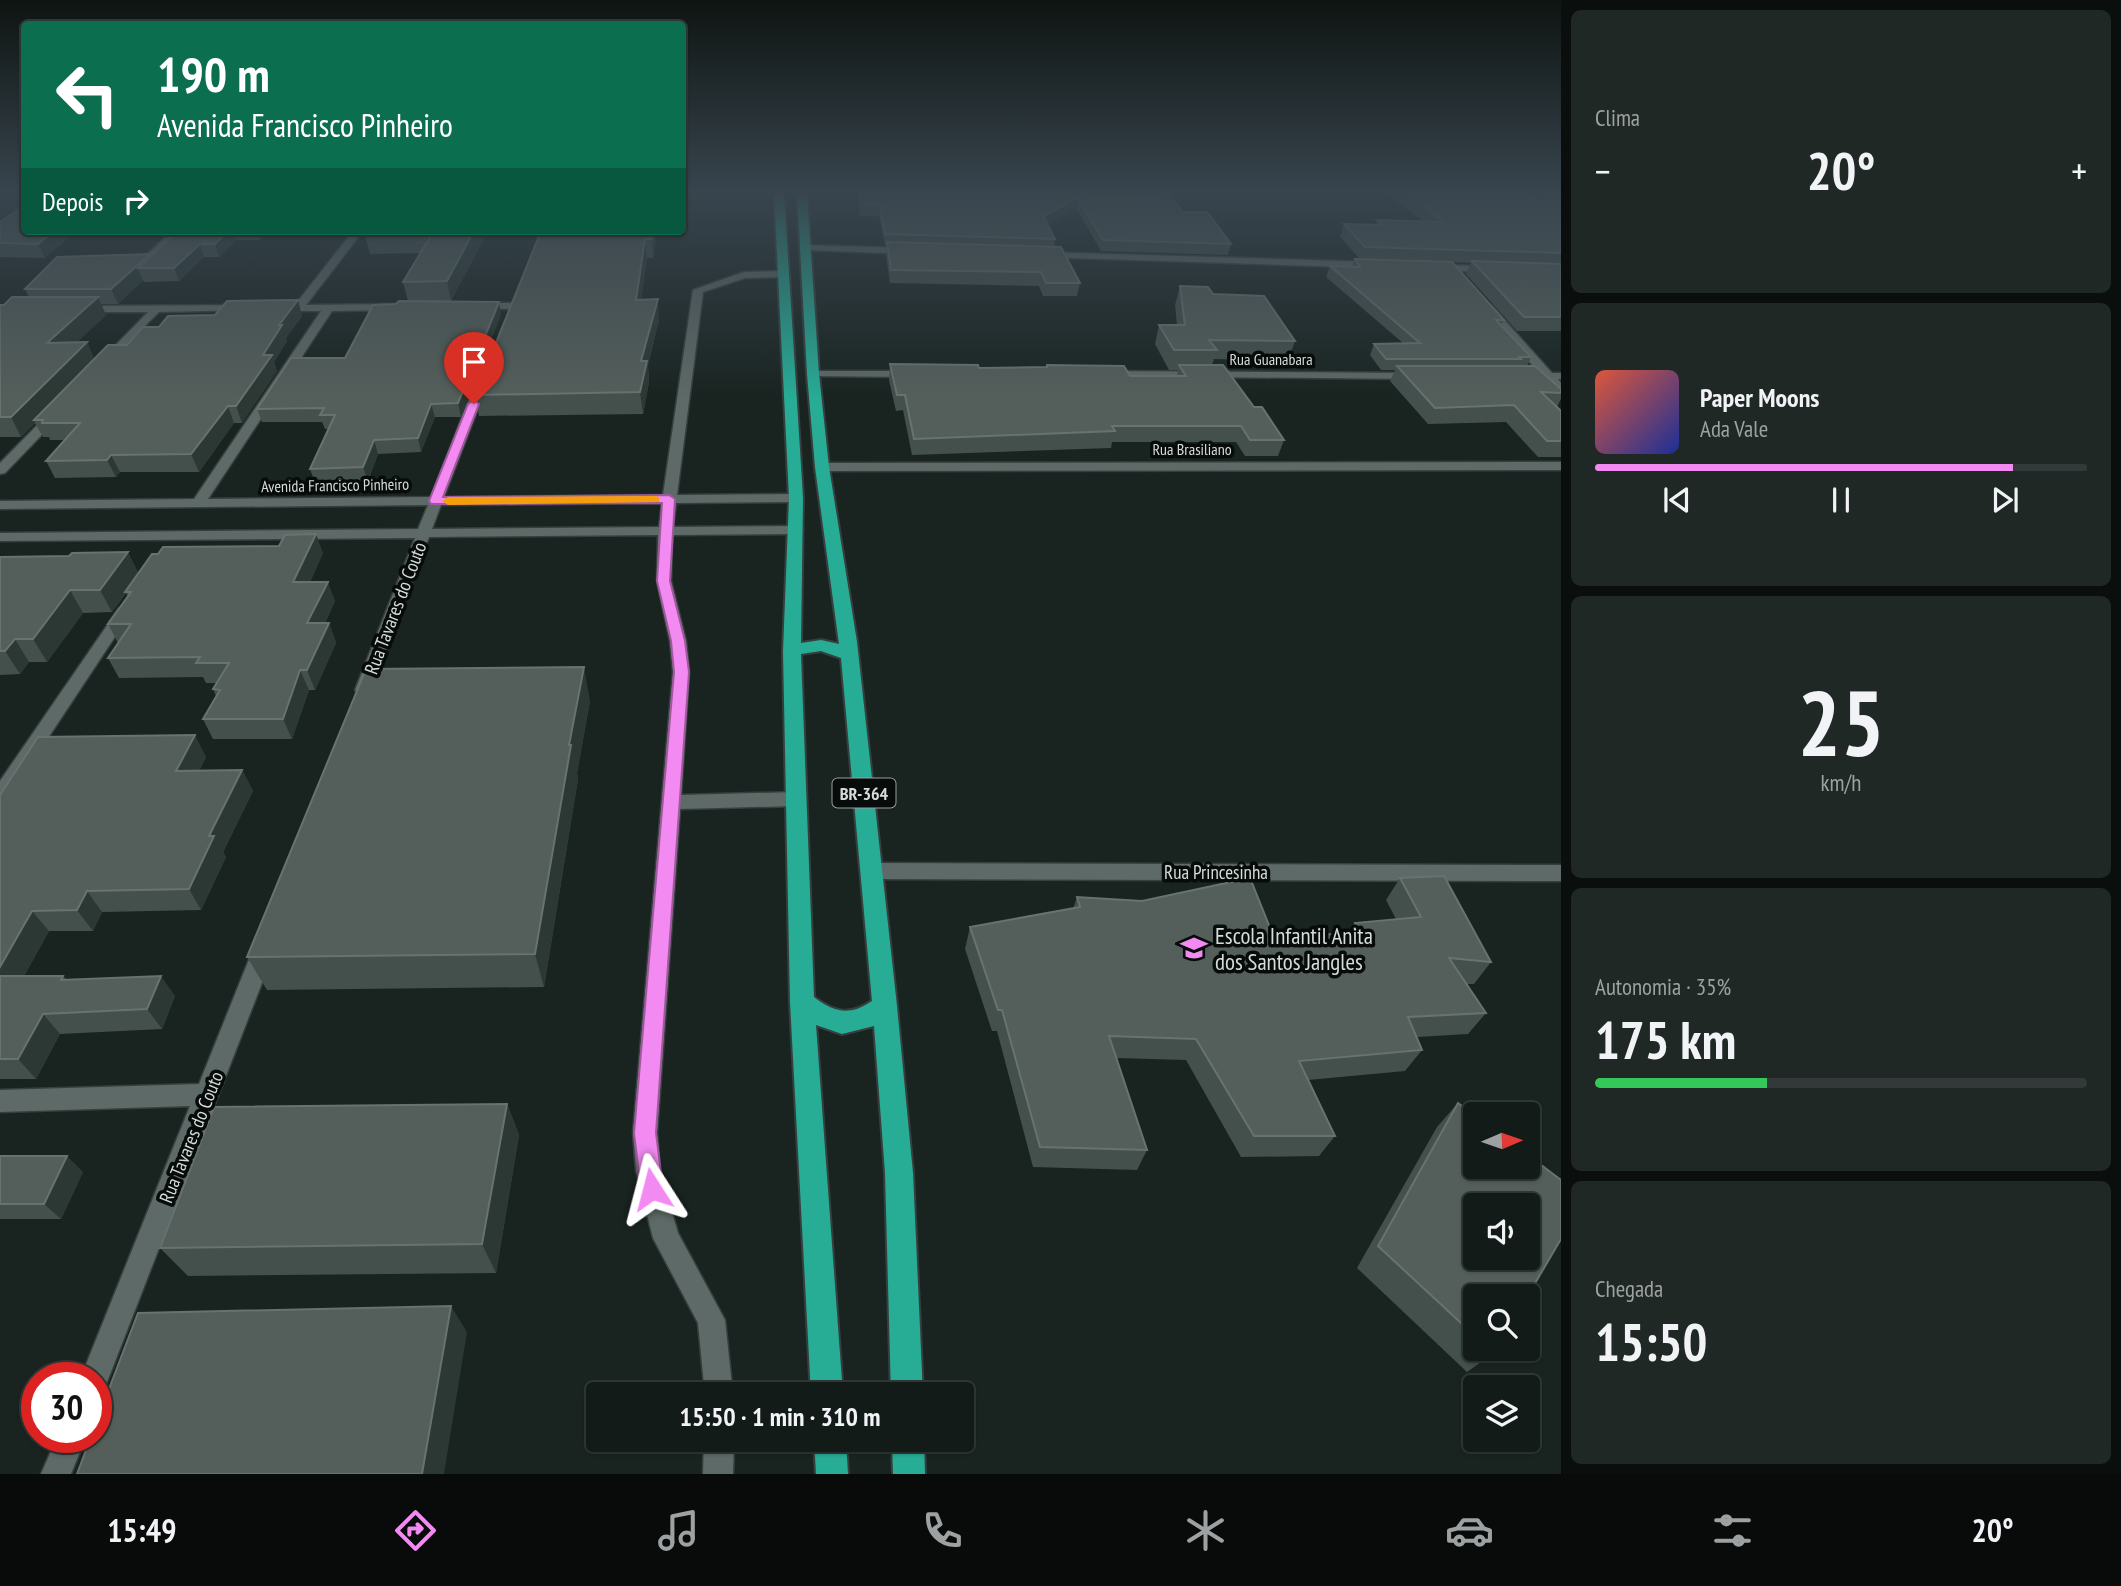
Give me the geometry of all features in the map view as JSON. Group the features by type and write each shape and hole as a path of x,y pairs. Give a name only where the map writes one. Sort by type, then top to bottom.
{"highway":[{"path":"783,262 796,498 792,651 802,1002 826,1382"},
{"name":"BR-364","path":"807,262 822,467 849,654 885,1006 899,1173 906,1382"},
{"path":"792,651 818,644 830,645 849,654"},
{"path":"802,1002 821,1017 838,1024 856,1023 870,1018 885,1006"},
{"path":"831,1452 832,1474"},
{"path":"908,1452 909,1474"}],"street":[{"path":"298,308 334,262"},
{"path":"1272,262 1383,265"},
{"path":"1419,267 1503,269"},
{"path":"1453,269 1461,279"},
{"path":"718,1382 711,1320 666,1238 648,1171 645,1133 681,672 678,641 664,581 665,532 698,290 744,275 784,274"},
{"path":"1479,298 1555,376 1561,390"},
{"path":"460,306 512,306"},
{"path":"198,503 329,307"},
{"path":"65,309 407,307"},
{"path":"92,375 157,308"},
{"name":"Rua Tavares do Couto","path":"358,703 491,358"},
{"path":"813,373 924,374"},
{"name":"Rua Guanabara","path":"1091,374 1424,376"},
{"path":"1507,376 1555,376"},
{"path":"0,470 65,404"},
{"name":"Rua Brasiliano","path":"822,467 1561,467"},
{"name":"Avenida Francisco Pinheiro","path":"0,505 796,498"},
{"path":"0,537 172,541 423,533 796,530"},
{"path":"0,795 137,592"},
{"path":"672,802 796,799"},
{"name":"Rua Princesinha","path":"872,871 1561,873"},
{"name":"Rua Tavares do Couto","path":"101,1362 268,939"},
{"path":"0,1101 208,1095"},
{"path":"718,1474 719,1452"},
{"path":"56,1474 65,1453"}],"building":[{"path":"52,262 141,262 111,289 25,289"},
{"path":"145,262 181,262 174,268 138,268"},
{"path":"415,262 457,262 447,281 403,282"},
{"path":"529,262 642,262 636,300 658,299 641,361 647,361 640,392 475,395"},
{"path":"890,262 1069,262 1080,283 1046,283 1041,272 891,270"},
{"path":"1357,262 1452,262 1504,320 1496,320 1531,357 1386,359 1374,344 1420,343 1330,266 1360,267"},
{"path":"1473,262 1561,264 1561,317 1524,317"},
{"path":"1180,286 1208,287 1213,294 1264,296 1295,341 1209,340 1217,350 1174,350 1159,325 1185,325"},
{"path":"12,297 98,297 47,343 87,342 11,417 0,417 0,305 4,305"},
{"path":"298,300 279,325 282,325 263,355 272,355 236,406 228,406 191,454 111,455 107,460 46,461 80,423 42,423 43,420 34,420 108,345 127,345 143,327 159,327 168,316 215,315 227,301"},
{"path":"399,301 499,302 458,403 431,404 418,438 374,440 363,467 310,469 335,415 320,415 324,408 257,409 291,358 345,358 373,305 396,304"},
{"path":"890,364 978,365 979,368 1124,366 1130,376 1186,376 1179,365 1223,365 1254,407 1262,407 1284,440 1250,440 1241,426 1112,426 1115,431 914,439 905,395 897,395"},
{"path":"1397,366 1535,366 1561,389 1561,393 1541,392 1561,411 1561,441 1547,441 1514,405 1435,408"},
{"path":"316,534 293,582 328,582 307,623 329,623 307,670 300,670 283,719 203,719 220,690 213,689 229,663 196,663 200,657 108,658 131,624 108,624 131,592 125,592 152,554 158,554 163,547 279,546 285,535"},
{"path":"128,552 100,590 70,590 33,639 15,639 5,651 0,651 0,557"},
{"path":"584,667 535,954 247,957 366,669"},
{"path":"195,735 176,771 242,770 209,836 214,836 189,889 87,891 77,910 32,911 0,967 0,795 38,737"},
{"path":"1444,876 1491,962 1449,958 1486,1013 1408,1017 1422,1050 1299,1061 1335,1136 1254,1136 1196,1039 1109,1036 1147,1150 1040,1147 1002,1010 998,1010 970,927 1080,907 1077,897 1142,901 1250,878 1275,940 1360,931 1355,923 1421,917 1400,878"},
{"path":"0,976 63,976 61,980 161,976 147,1009 43,1014 18,1059 0,1059"},
{"path":"1458,1103 1463,1107 1463,1180 1540,1180 1540,1164 1561,1180 1561,1239 1535,1284 1463,1284 1463,1325 1378,1246"},
{"path":"507,1104 482,1244 160,1248 214,1107"},
{"path":"0,1156 67,1156 44,1204 0,1204"},
{"path":"451,1306 422,1474 77,1474 85,1453 112,1453 112,1381 138,1313"}],"slow traffic":[{"path":"448,501 655,499"}],"place":[{"name":"Escola Infantil Anita dos Santos Jangles","path":"1194,948"}],"route":[{"path":"474,404 435,501 669,499 664,581 678,641 681,672 645,1133 652,1189"}]}
